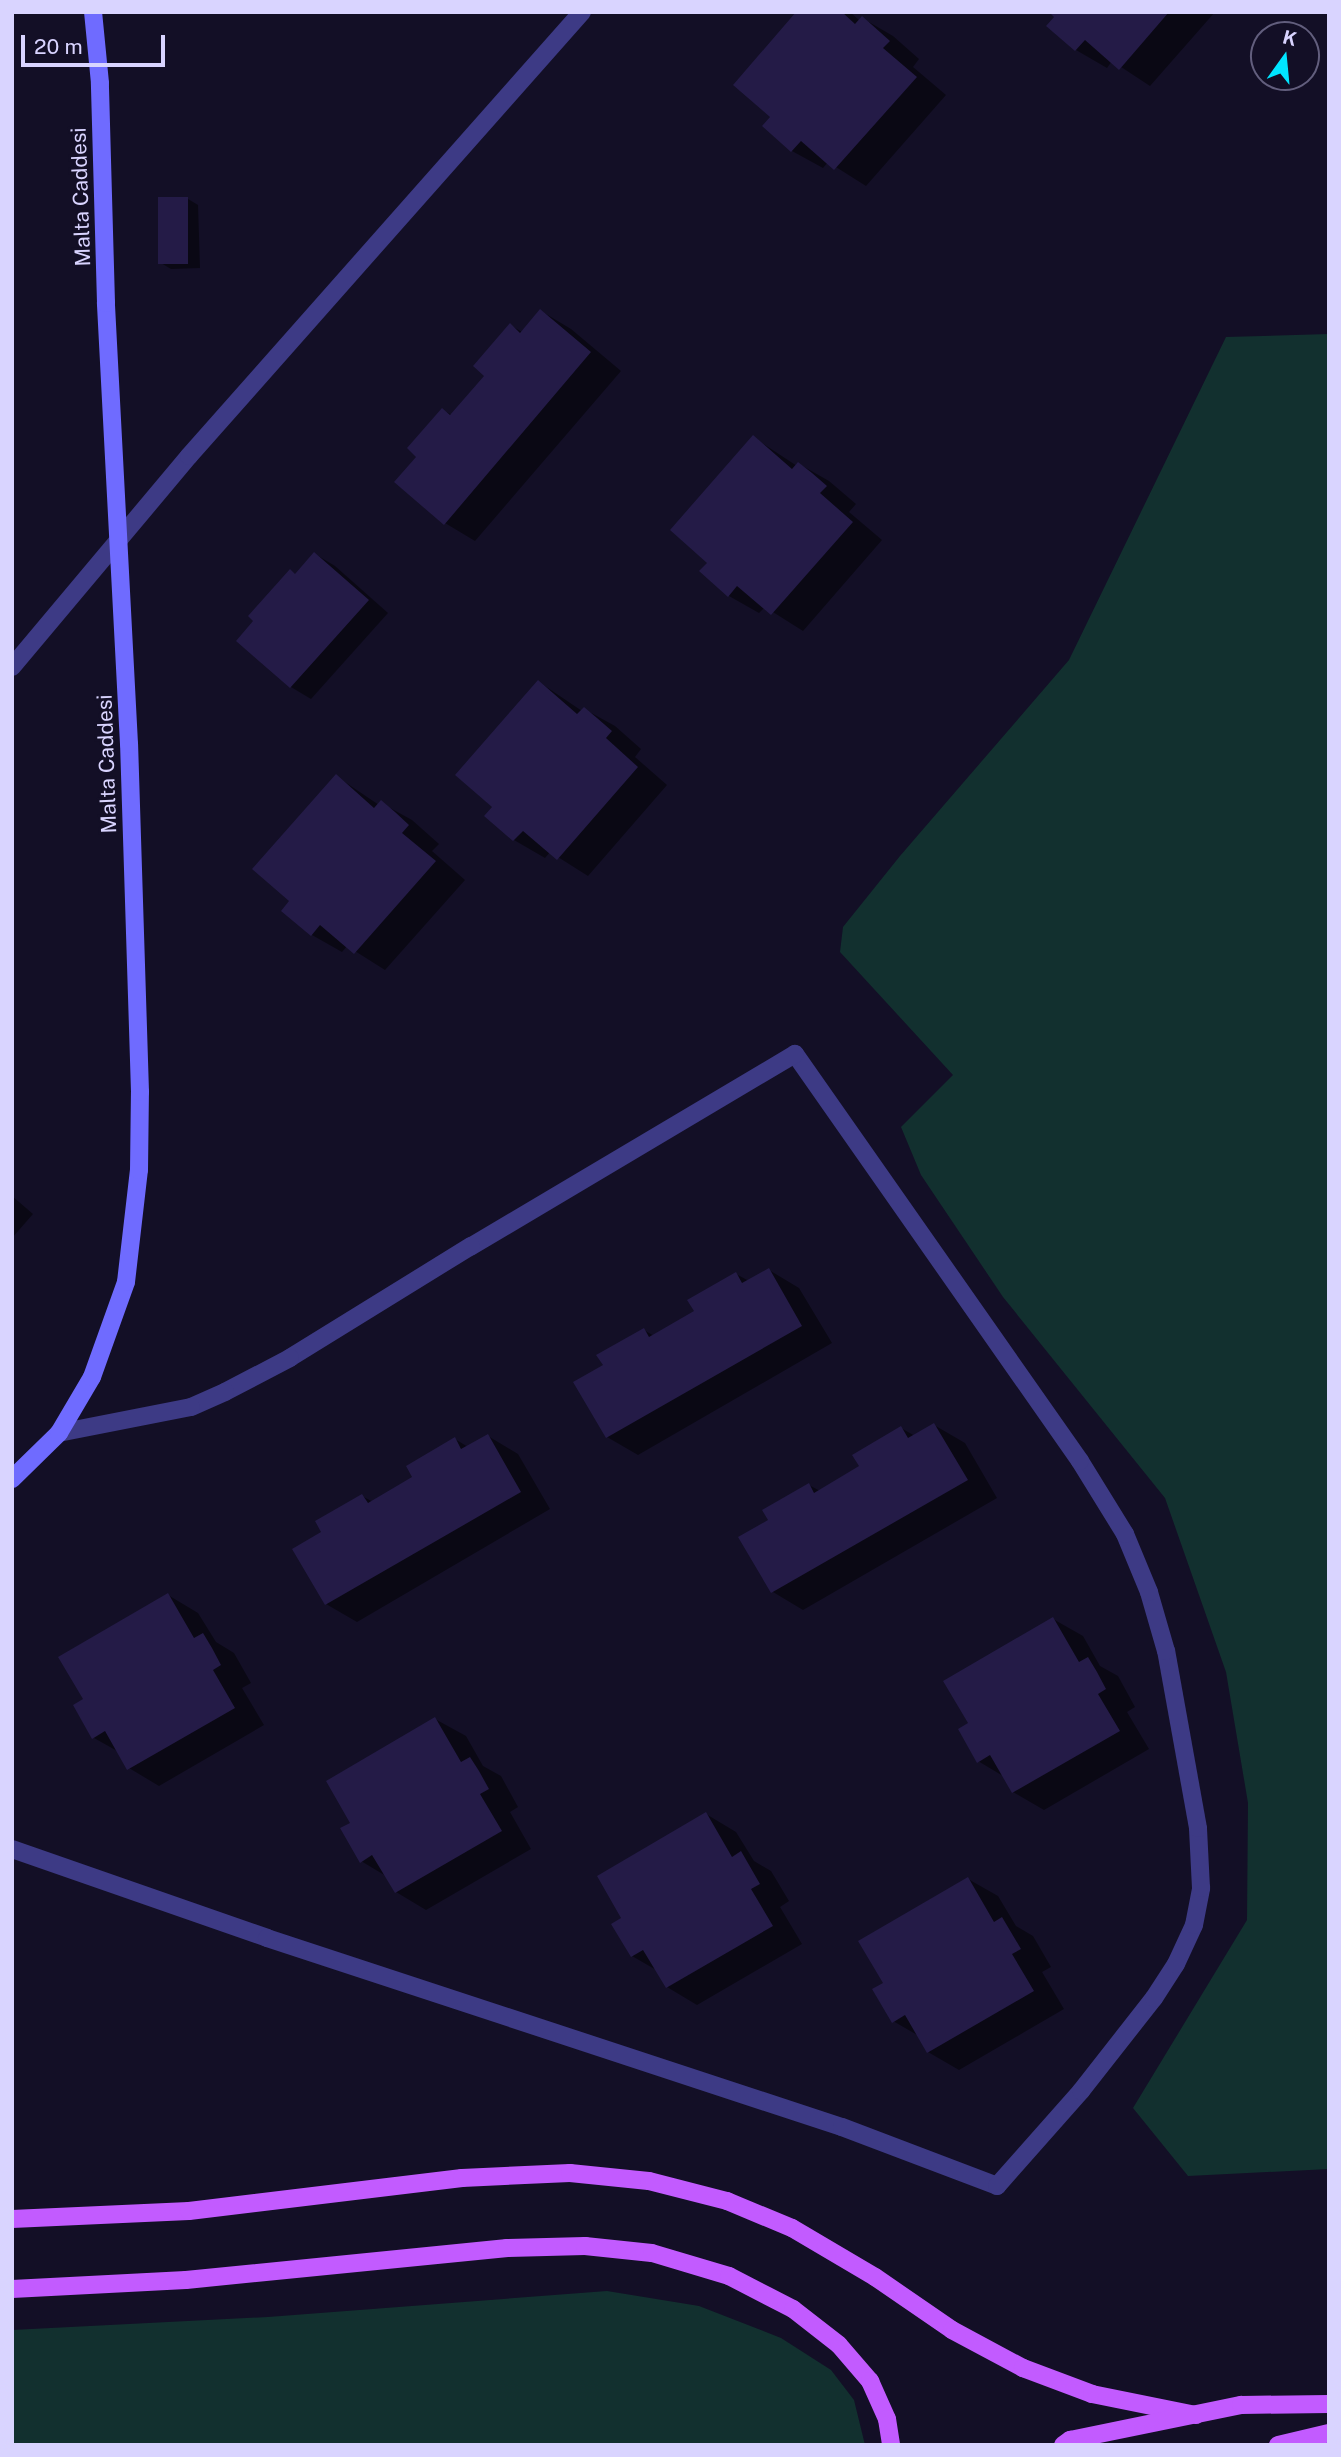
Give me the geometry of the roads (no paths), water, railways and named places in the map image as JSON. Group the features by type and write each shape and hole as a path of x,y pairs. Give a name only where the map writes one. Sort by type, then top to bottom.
{"main road":[{"name":"Malta Caddesi","path":"12,1479 59,1433 92,1377 126,1282 139,1170 140,1092 130,744 118,541 100,83 93,12"},
{"path":"12,2219 189,2211 462,2178 570,2173 649,2181 727,2202 792,2228 875,2277 952,2330 1023,2368 1092,2394 1196,2415"},
{"path":"12,2289 186,2280 507,2248 585,2246 652,2253 729,2276 793,2309 830,2337 870,2381 887,2419 891,2445"},
{"path":"1063,2445 1070,2440 1241,2405 1329,2404"},
{"path":"1278,2445 1329,2432"}],"street":[{"path":"12,667 188,456 582,12"},
{"path":"12,1849 267,1938 842,2127 997,2186 1081,2091 1154,1998 1176,1964 1194,1925 1201,1888 1196,1814 1166,1651 1149,1592 1125,1534 1080,1461 795,1054 471,1246 290,1358 225,1392 191,1407 59,1433"}]}
